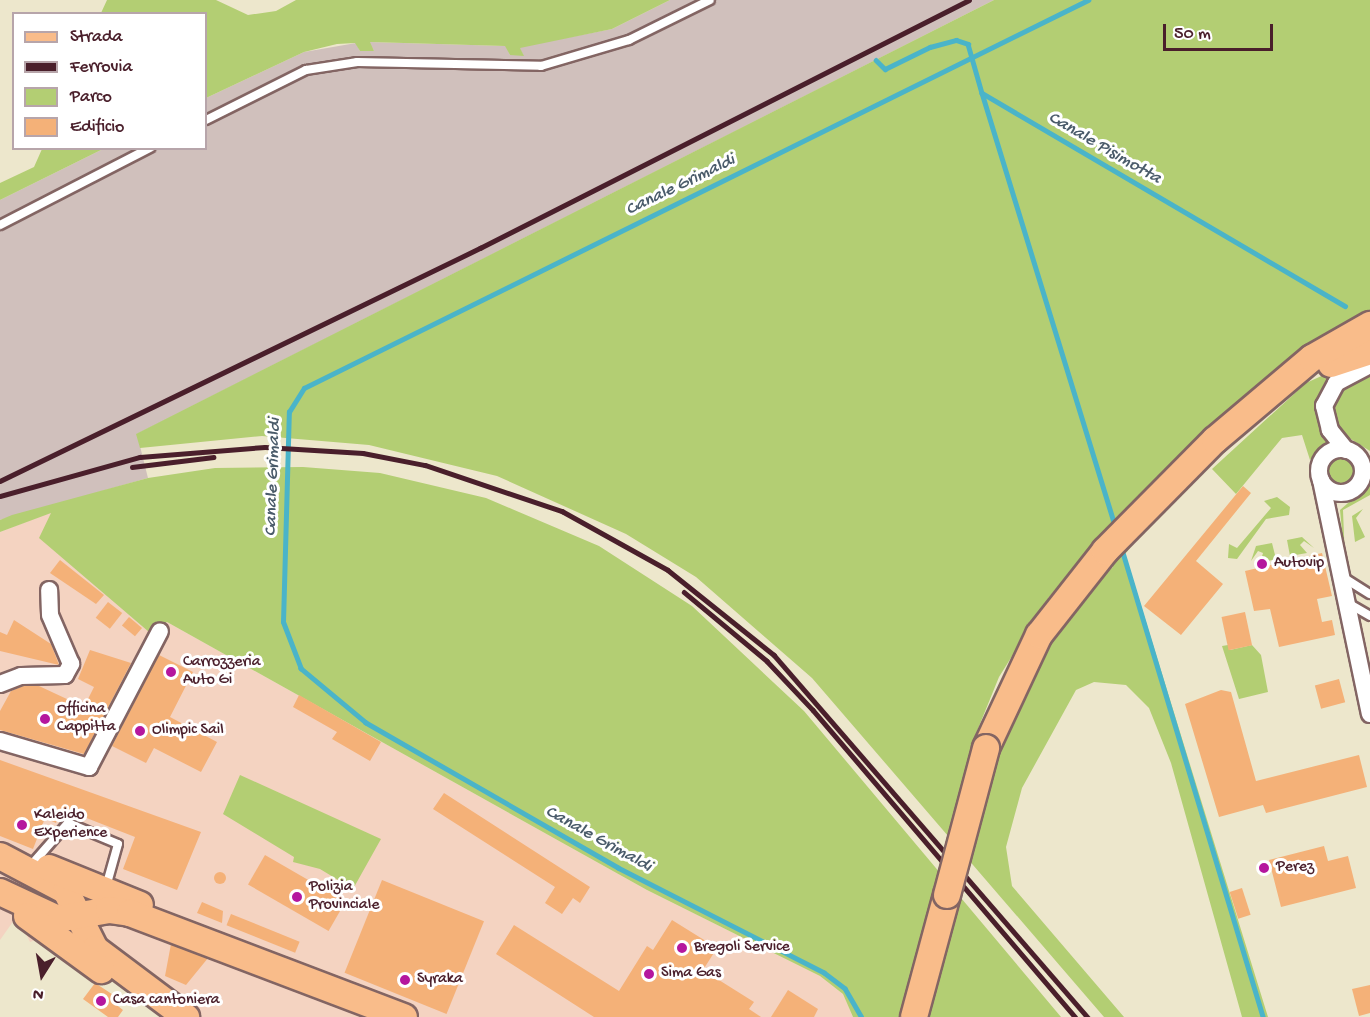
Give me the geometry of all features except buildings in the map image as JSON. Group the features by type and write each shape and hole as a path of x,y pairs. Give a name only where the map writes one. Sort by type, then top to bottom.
{"main road":[{"path":"1184,477 1215,440 1312,358 1370,325"},
{"path":"914,1017 986,748 1039,635 1105,551 1184,477 1298,382 1320,367 1370,351"},
{"path":"0,854 35,869 91,912 95,949 186,1017"},
{"path":"28,908 43,905 48,897 35,869"},
{"path":"0,894 58,919 91,912 130,913 224,945 404,1017"},
{"path":"0,894 166,1017"}],"street":[{"path":"1332,540 1334,507 1344,493 1361,480 1358,457 1330,430 1324,406 1336,383 1370,365"},
{"path":"1358,457 1326,454 1319,466 1339,576 1370,714"},
{"path":"1321,480 1330,491 1344,493"},
{"path":"0,684 21,676 65,675 71,664 50,615 49,590"},
{"path":"0,741 89,767 160,631"}],"lane":[{"path":"207,120 306,70 357,62 541,66 628,40 710,0"},
{"path":"0,225 146,150"},
{"path":"1339,576 1349,576 1370,594"},
{"path":"1346,602 1370,616"},
{"path":"35,869 68,824 118,844 91,912"}],"shaded area":[{"path":"670,0 994,0 137,434 148,478 0,520 0,200 101,150 207,150 207,98 304,52 356,43 360,51 374,51 369,42 506,46 510,55 523,55 519,47 612,29"},
{"path":"52,512 149,631 167,622 647,890 820,976 843,994 853,1017 199,1017 101,944 45,936 30,942 17,916 0,940 0,532"}],"green space":[{"path":"107,0 216,0 248,15 276,11 296,0 670,0 612,29 520,48 524,56 510,55 505,46 370,42 374,51 360,51 355,43 337,44 304,52 207,98 207,12 101,12"},
{"path":"994,0 1370,0 1370,316 1120,518 1130,548 1125,554 1268,1017 1242,1017 1171,763 1149,708 1126,685 1094,682 1076,690 1022,788 1006,847 1012,886 1124,1017 1104,1017 812,678 696,577 626,534 497,476 369,445 262,436 140,448 136,434","holes":["1100,539 1113,567 1085,592 1054,633 997,760 975,736 999,677 1049,597"]},
{"path":"42,150 101,150 0,200 0,183 34,167"},
{"path":"1370,354 1322,391 1317,419 1328,442 1310,460 1302,435 1282,438 1236,494 1212,469 1306,383"},
{"path":"1370,371 1370,451 1338,431 1331,410 1338,391"},
{"path":"1341,457 1351,461 1355,471 1351,481 1341,485 1331,481 1327,471 1331,461"},
{"path":"303,467 380,473 486,498 599,546 692,606 804,711 1061,1017 927,1017 958,906 936,885 904,1017 853,1017 843,994 820,976 647,890 167,622 149,632 39,538 51,513 0,532 0,520 12,515 148,478 215,468"},
{"path":"1370,484 1370,495 1343,510 1345,561 1340,510"},
{"path":"1277,497 1290,507 1289,515 1266,519 1237,559 1228,558 1229,544 1237,548 1271,508 1264,501"},
{"path":"1363,509 1356,518 1365,537 1355,542 1352,516"},
{"path":"1302,537 1314,548 1304,541 1300,545 1307,553 1290,556 1287,540"},
{"path":"1272,543 1276,559 1260,563 1263,553 1258,551 1251,561 1256,546"},
{"path":"1228,645 1230,650 1252,645 1261,655 1268,692 1239,699 1222,646"},
{"path":"240,775 381,839 353,889 320,869 293,862 294,857 223,814"}],"waterway":[{"name":"Canale Grimaldi","path":"861,1017 845,989 824,973 618,868 366,723 301,669 283,622 289,412 304,388 1088,0"},
{"name":"Canale Pisimotta","path":"876,60 885,69 930,47 956,40 968,44 982,93 1345,306"},
{"path":"982,93 1116,529"},
{"path":"1121,546 1263,1017"}],"railway":[{"path":"0,481 480,248 969,0"},
{"path":"0,496 140,457 265,447 363,453 425,465 562,511 668,570 774,655 1088,1017"},
{"path":"132,467 213,457"},
{"path":"684,592 767,661 813,710 1075,1017"}],"place":[{"name":"Autovip","path":"1262,564"},
{"name":"Carrozzeria Auto Gi","path":"171,672"},
{"name":"Officina Cappitta","path":"45,719"},
{"name":"Olimpic Sail","path":"140,731"},
{"name":"Kaleido Experience","path":"22,825"},
{"name":"Perez","path":"1264,868"},
{"name":"Polizia Provinciale","path":"297,897"},
{"name":"Bregoli Service","path":"682,948"},
{"name":"Sima Gas","path":"649,974"},
{"name":"Syraka","path":"405,980"},
{"name":"Casa cantoniera","path":"101,1001"}]}
